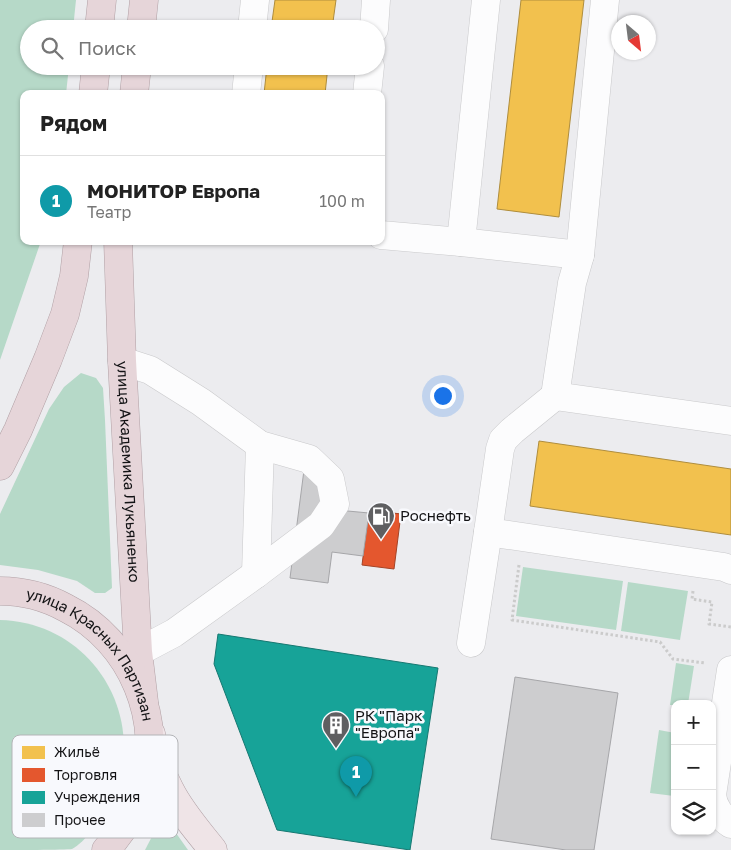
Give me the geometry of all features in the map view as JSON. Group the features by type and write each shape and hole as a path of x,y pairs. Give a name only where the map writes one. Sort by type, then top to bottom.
{"highway":[{"path":"101,20 102,0"},
{"path":"142,20 144,0"},
{"path":"93,90 95,75"},
{"path":"134,90 136,75"},
{"path":"0,466 48,359 65,314 74,276 78,245"},
{"name":"улица Академика Лукьяненко","path":"118,245 122,361 138,652 148,735"},
{"name":"улица Красных Партизан","path":"0,591 19,592 48,600 86,620 118,650 133,675 146,712"},
{"name":"улица Академика Лукьяненко","path":"106,850 116,838"}],"main road":[{"name":"улица Красных Партизан","path":"146,712 151,735"},
{"name":"улица Красных Партизан","path":"178,802 213,850"}],"lane":[{"path":"253,20 255,0"},
{"path":"375,20 376,0"},
{"path":"462,242 486,0"},
{"path":"471,643 500,449 503,440 556,396 572,283 580,255 605,0"},
{"path":"246,90 247,75"},
{"path":"367,90 369,75"},
{"path":"385,235 580,255"},
{"path":"122,361 150,370 201,402 260,445 308,459 330,479 335,504 321,525 256,574 174,633 138,652"},
{"path":"556,396 731,421"},
{"path":"256,574 260,445"},
{"path":"488,532 724,567 731,570"},
{"path":"721,667 712,795 715,806 724,819 731,824"}],"path":[{"path":"520,564 512,620 660,642 672,659 721,667"},
{"path":"693,590 692,599 712,602 709,624 731,627"}],"green space":[{"path":"0,0 76,0 74,20 20,20 20,75 68,75 66,90 20,90 20,245 40,245 0,360"},
{"path":"81,373 96,378 103,388 112,588 105,593 95,593 77,581 38,570 0,565 0,514 49,409 64,387"},
{"path":"523,567 623,581 616,630 516,616"},
{"path":"628,582 688,591 680,640 621,631"},
{"path":"0,620 33,625 63,638 87,658 106,682 119,711 123,735 12,735 12,838 86,838 72,849 0,850"},
{"path":"676,663 694,666 689,700 671,700 670,705"},
{"path":"659,730 671,732 671,796 650,793"},
{"path":"178,836 188,850 145,850 151,838 178,838"}],"building: Жильё":[{"path":"275,0 336,0 333,20 272,20"},
{"path":"521,0 584,0 559,217 497,209"},
{"path":"266,75 327,75 325,90 264,90"},
{"path":"539,441 731,469 731,535 530,506"}],"building: Торговля":[{"path":"369,510 401,514 394,569 362,565"}],"building: Учреждения":[{"name":"РК \"Парк \"Европа\"","path":"218,634 438,668 410,850 277,830 214,664"}],"building: Прочее":[{"path":"304,470 342,475 337,510 369,513 363,556 332,552 328,583 290,578"},
{"path":"515,677 618,693 594,850 566,850 491,839"}],"place":[{"name":"Роснефть","path":"381,540"},
{"name":"РК \"Парк \"Европа\"","path":"336,749"},
{"name":"МОНИТОР Европа","path":"356,797"}]}
